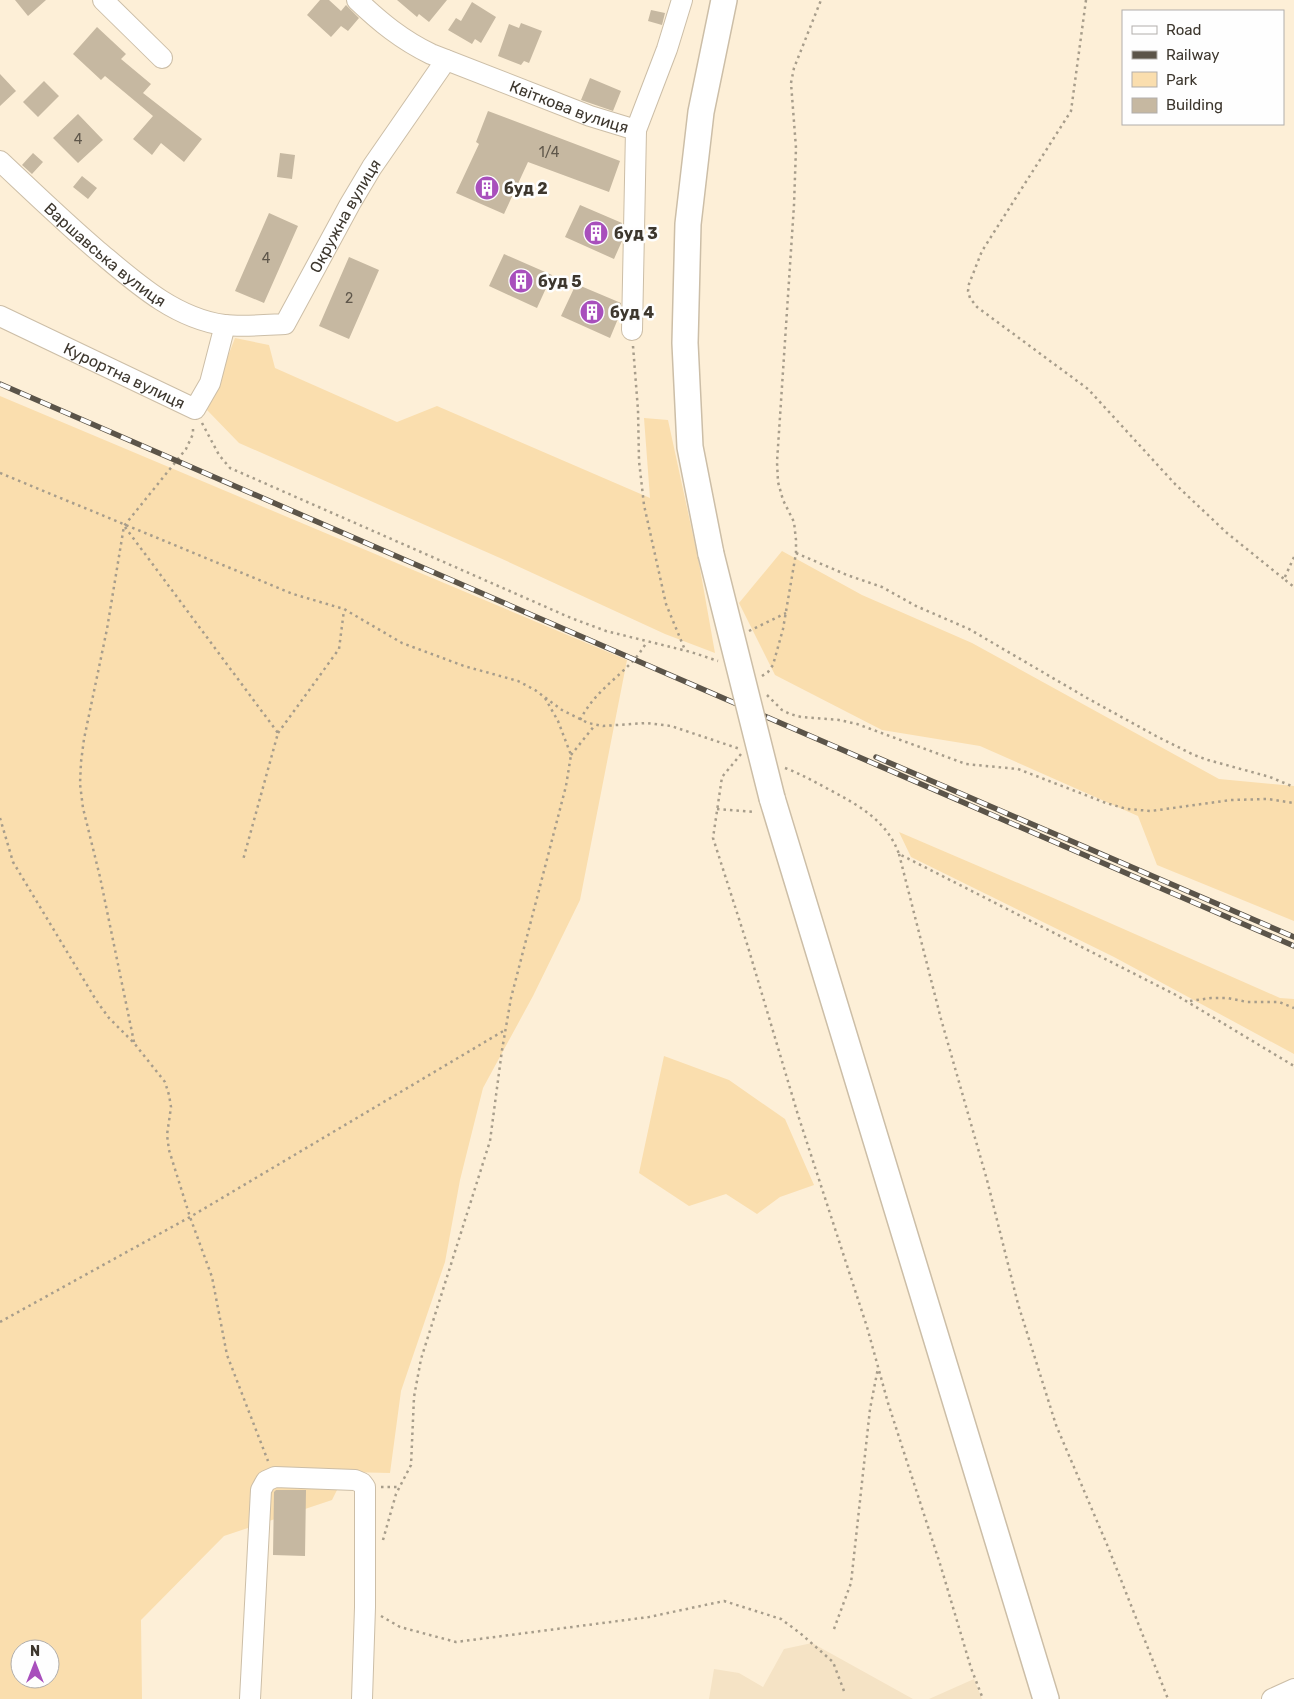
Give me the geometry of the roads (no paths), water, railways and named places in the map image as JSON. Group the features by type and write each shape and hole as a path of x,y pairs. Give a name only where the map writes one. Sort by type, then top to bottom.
{"main road":[{"path":"724,0 701,112 688,224 685,343 690,447 711,554 774,806 1046,1699"}],"street":[{"path":"103,0 162,58"},
{"name":"Квіткова вулиця","path":"357,0 391,31 410,44 590,116 636,130 632,330"},
{"path":"636,130 667,49 682,0"},
{"name":"Окружна вулиця","path":"225,325 285,324 372,167 446,60"},
{"name":"Варшавська вулиця","path":"0,161 134,282 161,301 188,314 225,325"},
{"name":"Курортна вулиця","path":"0,316 195,409 210,383 225,325"},
{"path":"250,1699 268,1484 355,1480 362,1483 366,1492 362,1699"},
{"path":"1272,1699 1294,1689"}],"railway":[{"path":"0,384 1294,946"},
{"path":"876,757 1294,937"}],"place":[{"name":"буд 2","path":"487,188"},
{"name":"буд 3","path":"596,233"},
{"name":"буд 5","path":"521,281"},
{"name":"буд 4","path":"592,312"}]}
